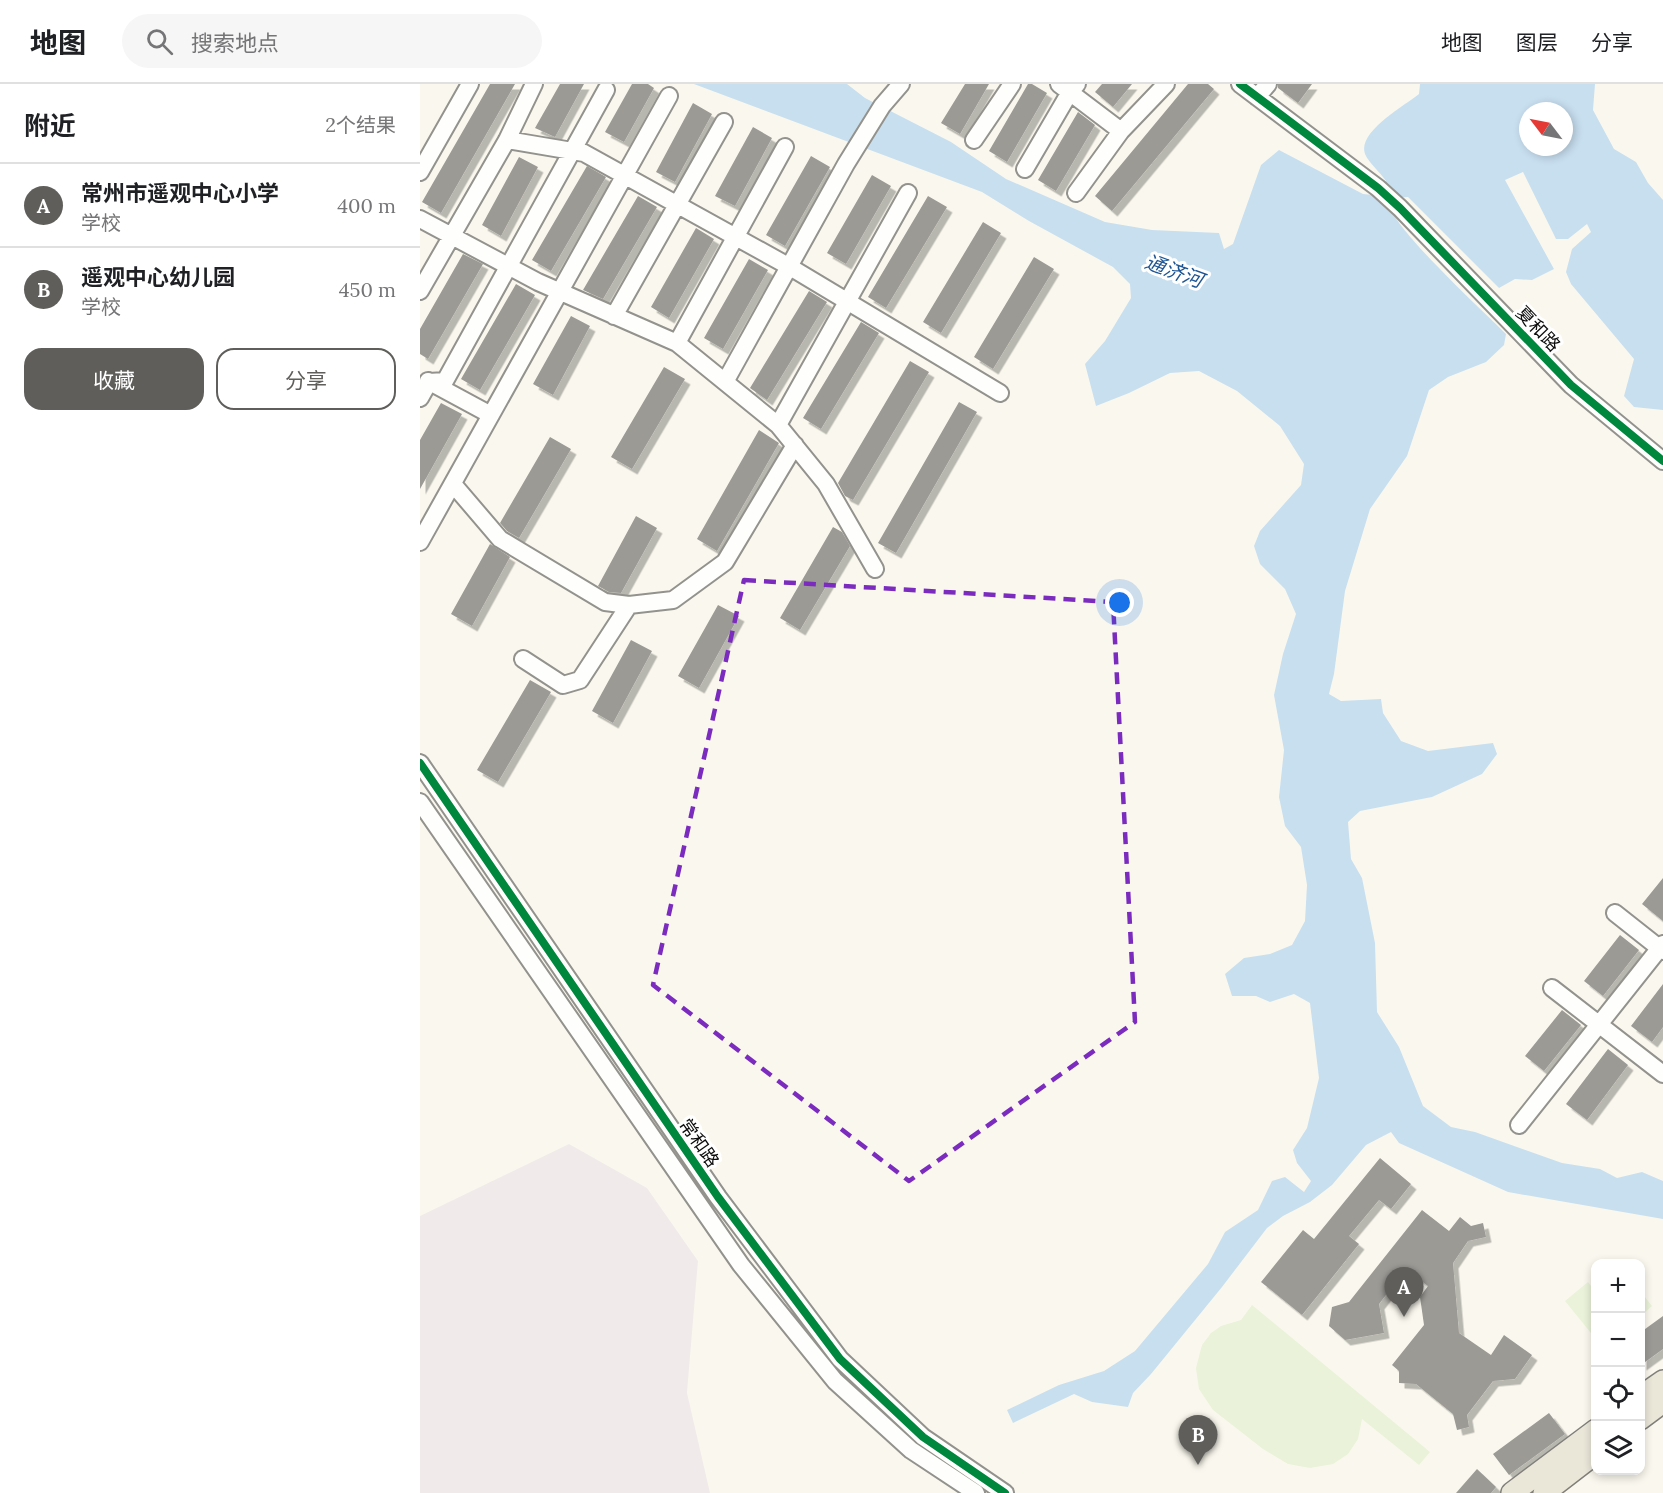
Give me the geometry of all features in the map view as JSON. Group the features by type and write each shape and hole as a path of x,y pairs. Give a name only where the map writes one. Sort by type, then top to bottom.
{"main road":[{"path":"1645,1394 1663,1380"},
{"path":"1645,1416 1663,1402"},
{"path":"1512,1493 1591,1434"},
{"path":"1544,1493 1591,1457"}],"street":[{"path":"420,172 470,84"},
{"path":"420,291 507,140 534,84"},
{"path":"725,382 846,164 882,106 902,84"},
{"path":"974,140 1012,84"},
{"path":"1076,193 1121,131 1166,84"},
{"path":"1240,84 1262,91"},
{"path":"1025,169 1069,87 1121,131"},
{"path":"424,379 445,381 606,90"},
{"name":"夏和路","path":"1262,91 1401,208 1571,385 1663,461"},
{"path":"420,542 669,96"},
{"path":"614,316 724,122"},
{"path":"507,140 585,153 790,267 1000,393"},
{"path":"677,343 785,147"},
{"path":"778,425 908,193"},
{"path":"420,219 559,292 677,343 778,425 826,484 875,569"},
{"path":"420,398 424,379"},
{"path":"424,379 491,415"},
{"path":"453,484 500,539 605,602 629,604 673,600 725,562 795,445"},
{"path":"523,659 562,685 580,680 629,604"},
{"name":"常和路","path":"420,763 718,1197 840,1359 923,1437 1005,1493"},
{"name":"常和路","path":"420,802 741,1265 835,1381 911,1450 976,1493"},
{"path":"1519,1125 1662,948 1615,912"},
{"path":"1552,988 1663,1074"}],"highlighted area":[{"path":"744,580 1113,602 1135,1022 909,1181 653,985"}],"shaded area":[{"path":"569,1144 647,1188 698,1261 687,1393 710,1493 420,1493 420,1216"}],"green space":[{"path":"1588,1282 1591,1286 1591,1333 1565,1301"},
{"path":"1645,1297 1652,1306 1645,1312"},
{"path":"1252,1305 1430,1452 1419,1465 1362,1419 1358,1439 1348,1454 1333,1464 1310,1468 1288,1464 1263,1449 1213,1410 1199,1389 1196,1368 1202,1345 1211,1333 1221,1326 1241,1320"}],"water":[{"name":"通济河","path":"694,84 847,84 865,98 951,142 1006,179 1105,222 1152,230 1219,233 1224,249 1233,244 1261,165 1279,150 1363,194 1373,195 1384,186 1386,181 1365,154 1364,146 1368,137 1383,120 1419,94 1420,84 1595,84 1593,110 1614,149 1636,162 1648,183 1663,200 1663,410 1634,407 1624,396 1634,359 1571,284 1566,272 1572,249 1591,232 1587,224 1568,239 1556,239 1523,172 1505,180 1554,269 1532,280 1515,279 1499,288 1408,197 1395,198 1390,206 1407,233 1506,334 1504,345 1486,362 1448,377 1429,390 1407,456 1370,509 1345,591 1334,674 1329,694 1341,701 1381,699 1383,713 1401,741 1428,751 1493,743 1497,754 1482,774 1432,797 1360,811 1348,822 1351,859 1362,878 1375,943 1377,1012 1399,1047 1423,1106 1451,1127 1475,1132 1562,1163 1600,1169 1617,1178 1642,1172 1663,1181 1663,1219 1508,1192 1399,1143 1391,1132 1366,1145 1332,1185 1310,1202 1283,1216 1267,1228 1222,1287 1133,1393 1128,1407 1092,1402 1074,1394 1013,1423 1007,1410 1059,1385 1104,1371 1135,1351 1208,1264 1225,1232 1258,1210 1272,1181 1285,1177 1304,1192 1311,1181 1297,1163 1293,1150 1307,1128 1319,1078 1310,1003 1294,994 1270,1002 1256,996 1232,996 1225,974 1244,958 1270,954 1292,945 1305,921 1307,885 1301,847 1285,826 1279,797 1284,750 1274,695 1283,654 1296,614 1285,589 1260,564 1254,546 1260,531 1301,485 1304,464 1280,426 1237,391 1199,371 1170,373 1096,406 1085,364 1105,341 1131,298 1130,284 1113,267 1029,221 982,192"}],"building":[{"path":"490,84 515,84 441,213 422,202"},
{"path":"560,84 584,84 555,137 535,128"},
{"path":"632,84 648,84 654,88 624,142 605,132"},
{"path":"965,84 989,84 960,134 941,123"},
{"path":"1028,84 1047,93 1007,162 989,151"},
{"path":"1102,84 1132,84 1113,107 1095,92"},
{"path":"1188,84 1208,84 1214,89 1112,211 1095,196"},
{"path":"1278,84 1312,84 1298,103 1278,88"},
{"path":"693,103 712,114 675,182 656,172"},
{"path":"1078,112 1095,125 1056,191 1038,180"},
{"path":"753,127 772,138 735,206 715,196"},
{"path":"811,156 830,167 785,246 766,235"},
{"path":"519,157 538,167 501,236 482,225"},
{"path":"587,166 606,177 551,271 532,260"},
{"path":"872,175 891,186 846,264 827,253"},
{"path":"638,196 657,207 603,299 583,290"},
{"path":"928,196 947,207 886,308 868,297"},
{"path":"983,222 1001,233 941,333 923,322"},
{"path":"696,228 714,239 669,318 651,307"},
{"path":"463,254 483,264 428,359 420,354 420,329"},
{"path":"1034,257 1054,269 993,369 974,357"},
{"path":"749,259 768,270 723,349 704,338"},
{"path":"516,284 535,295 480,390 461,379"},
{"path":"809,291 827,302 767,400 750,388"},
{"path":"571,316 590,326 553,395 533,384"},
{"path":"861,322 879,333 821,429 803,418"},
{"path":"910,361 929,372 853,500 845,496 838,483"},
{"path":"664,367 685,379 632,469 611,457"},
{"path":"959,402 977,412 896,553 878,543"},
{"path":"441,403 462,414 420,489 420,440"},
{"path":"759,430 779,443 717,551 697,539"},
{"path":"550,437 571,449 519,538 507,531 500,523"},
{"path":"636,516 657,528 621,593 609,592 598,586"},
{"path":"833,527 842,532 850,546 800,630 780,618"},
{"path":"490,544 510,557 472,626 451,614"},
{"path":"718,605 739,616 699,688 678,676"},
{"path":"631,640 652,651 613,723 592,711"},
{"path":"530,680 551,692 498,782 477,770"},
{"path":"1663,878 1663,921 1642,904"},
{"path":"1620,935 1639,950 1603,996 1584,981"},
{"path":"1663,984 1663,1027 1652,1042 1631,1026"},
{"path":"1562,1010 1581,1025 1544,1071 1525,1056"},
{"path":"1608,1049 1628,1065 1587,1120 1566,1104"},
{"path":"1380,1158 1411,1184 1391,1209 1379,1200 1349,1236 1359,1244 1302,1315 1261,1282 1303,1230 1314,1239"},
{"path":"1422,1210 1449,1231 1460,1217 1471,1226 1483,1223 1486,1237 1468,1241 1453,1263 1459,1333 1491,1355 1504,1335 1532,1355 1515,1379 1493,1381 1467,1415 1469,1427 1457,1430 1453,1414 1416,1384 1399,1383 1399,1371 1392,1365 1424,1325 1420,1297 1428,1286 1406,1269 1379,1304 1384,1333 1345,1340 1329,1326 1332,1307 1349,1302"},
{"path":"1663,1316 1663,1349 1645,1362 1645,1329"},
{"path":"1549,1413 1565,1434 1509,1475 1493,1454"},
{"path":"1477,1469 1496,1487 1491,1493 1456,1493"}],"cycle path":[{"path":"1240,84 1378,188 1571,385 1663,461"},
{"path":"420,763 718,1197 840,1359 923,1437 1005,1493"}],"place":[{"name":"常州市遥观中心小学","path":"1404,1317"},
{"name":"遥观中心幼儿园","path":"1198,1465"}]}
